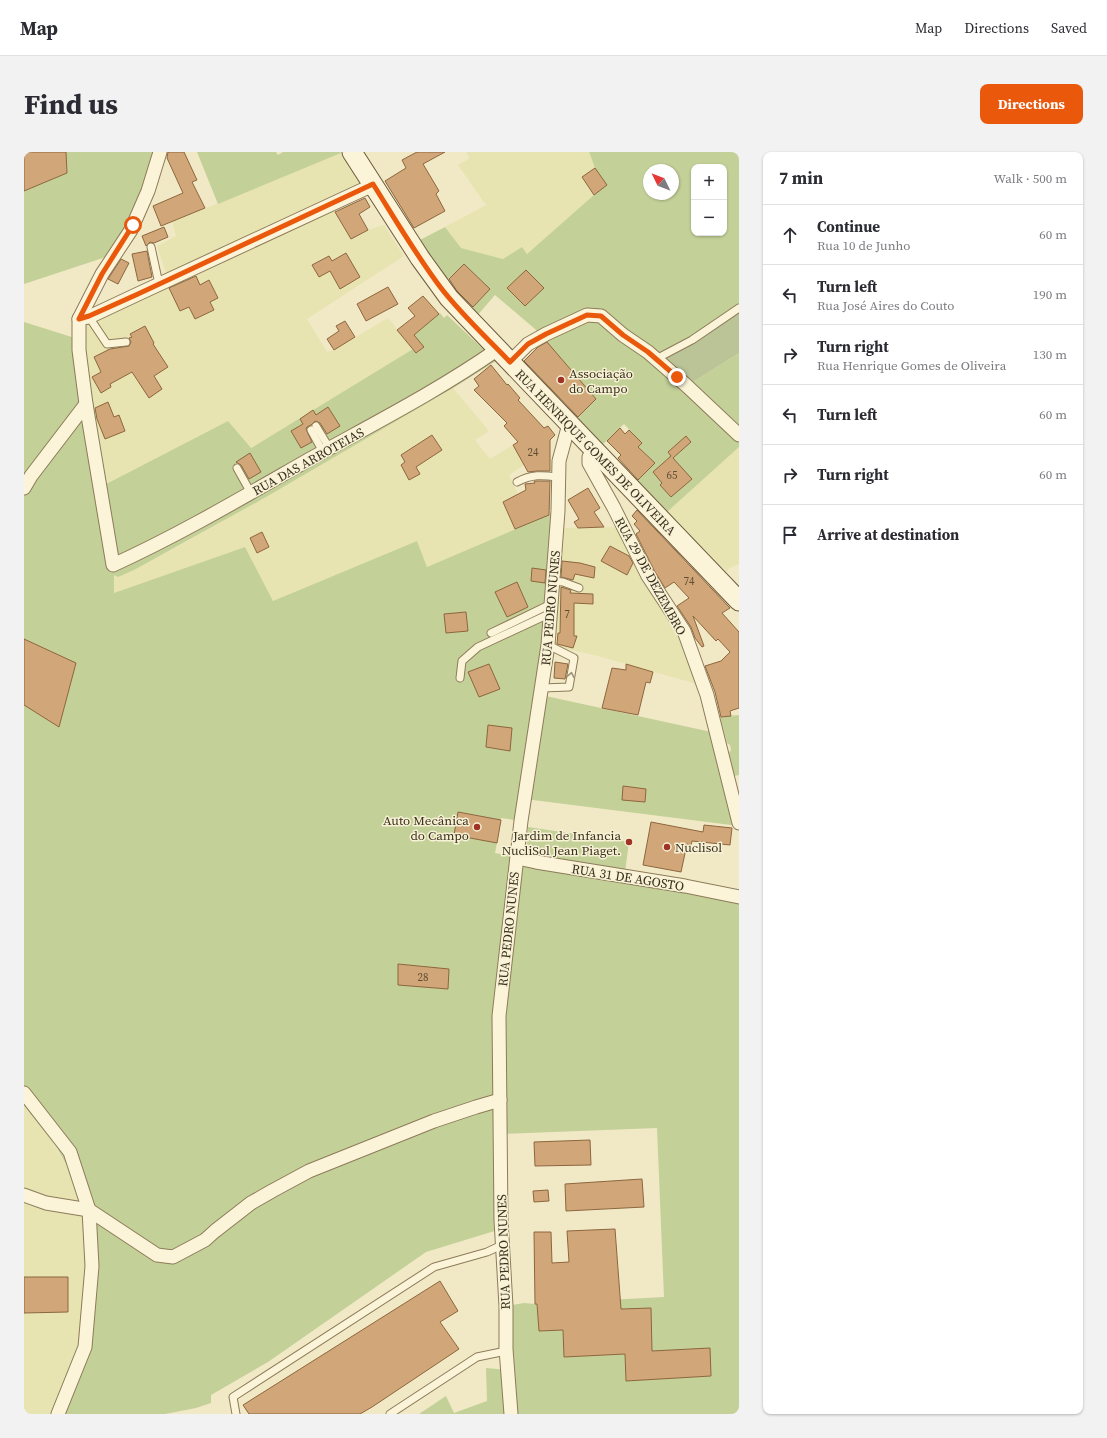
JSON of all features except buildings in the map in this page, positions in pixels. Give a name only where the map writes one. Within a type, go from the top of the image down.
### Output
[{"type":"street","points":[[24,488],[31,476],[86,404],[79,350],[84,318],[102,274],[131,230],[148,191],[160,152]]},
{"type":"street","name":"RUA HENRIQUE GOMES DE OLIVEIRA","points":[[352,152],[420,258],[452,302],[739,601]]},
{"type":"street","points":[[84,318],[373,184]]},
{"type":"street","name":"RUA DAS ARROTEIAS","points":[[86,404],[113,565],[157,545],[462,374],[504,356],[587,315],[601,316],[623,335],[656,359],[739,435]]},
{"type":"street","name":"RUA PEDRO NUNES","points":[[511,1414],[506,1351],[506,1306],[501,1220],[499,1016],[521,821],[548,645],[558,511],[559,461],[569,424]]},
{"type":"street","name":"RUA 29 DE DEZEMBRO","points":[[594,449],[589,457],[588,463],[614,508],[648,576],[684,631],[708,695],[739,823]]},
{"type":"street","name":"RUA 31 DE AGOSTO","points":[[517,858],[685,886],[739,897]]},
{"type":"street","points":[[24,1093],[70,1152],[89,1210],[92,1266],[85,1347],[58,1414]]},
{"type":"street","points":[[24,1195],[46,1202],[89,1210],[157,1255],[173,1257],[205,1240],[252,1203],[309,1171],[434,1121],[476,1106],[500,1100]]},
{"type":"lane","points":[[151,247],[159,284]]},
{"type":"lane","points":[[656,359],[692,340],[739,308]]},
{"type":"lane","points":[[84,318],[107,344],[126,342]]},
{"type":"lane","points":[[313,428],[326,450]]},
{"type":"lane","points":[[237,468],[251,493]]},
{"type":"lane","points":[[517,482],[527,477],[543,475],[558,477]]},
{"type":"lane","points":[[553,581],[563,582],[579,588]]},
{"type":"lane","points":[[491,634],[551,608]]},
{"type":"lane","points":[[460,678],[462,661],[478,647],[551,608]]},
{"type":"lane","points":[[542,688],[569,687],[574,658],[548,645]]},
{"type":"lane","points":[[236,1414],[233,1397],[434,1267],[486,1252],[502,1245]]},
{"type":"lane","points":[[390,1414],[477,1357],[506,1351]]},
{"type":"shaded area","points":[[466,152],[589,152],[595,168],[582,177],[594,195],[527,254],[522,248],[503,259],[461,248],[445,227],[486,205],[458,165],[470,158]]},
{"type":"shaded area","points":[[341,153],[356,178],[360,176],[364,182],[166,273],[157,246],[176,236],[172,222]]},
{"type":"shaded area","points":[[331,204],[351,239],[368,230],[384,225],[404,256],[307,319],[327,352],[334,350],[388,318],[413,349],[250,448],[228,421],[105,484],[86,404],[80,321]]},
{"type":"shaded area","points":[[453,388],[489,431],[475,440],[490,459],[513,445],[524,465],[509,475],[518,494],[503,502],[515,529],[427,567],[417,541],[273,601],[245,547],[114,593],[114,574],[118,576],[133,570],[191,539]]},
{"type":"shaded area","points":[[739,447],[739,564],[729,568],[727,572],[667,512]]},
{"type":"shaded area","points":[[623,527],[684,631],[704,686],[594,655],[548,645],[557,528]]},
{"type":"shaded area","points":[[24,1093],[83,1194],[89,1210],[85,1347],[58,1414],[24,1414]]},
{"type":"green space","points":[[66,152],[160,152],[115,254],[24,284],[24,191],[67,173]]},
{"type":"green space","points":[[197,152],[276,152],[278,155],[283,152],[341,153],[218,204]]},
{"type":"green space","points":[[589,152],[739,152],[739,307],[687,386],[739,353],[739,447],[667,512],[636,481],[655,463],[638,447],[642,443],[624,424],[601,446],[576,420],[596,399],[535,329],[495,295],[476,317],[470,311],[489,289],[464,264],[446,281],[416,242],[445,227],[461,248],[503,259],[522,247],[527,254],[595,194],[595,168]]},
{"type":"green space","points":[[739,310],[739,353],[690,384],[660,359]]},
{"type":"green space","points":[[440,313],[444,318],[447,315],[496,361],[453,388],[266,497],[134,570],[118,577],[114,575],[114,593],[245,547],[273,601],[417,541],[427,567],[558,511],[541,695],[716,733],[739,826],[525,799],[521,821],[501,818],[501,820],[458,812],[497,843],[495,853],[739,897],[739,1414],[419,1414],[446,1396],[454,1413],[487,1401],[486,1368],[508,1370],[506,1306],[524,1303],[535,1304],[664,1297],[657,1128],[500,1134],[501,1229],[426,1252],[268,1362],[211,1395],[211,1403],[196,1408],[165,1414],[58,1414],[85,1347],[92,1266],[83,1194],[30,1100],[24,1093],[24,322],[78,339],[106,484],[228,421],[251,448],[413,349],[417,353],[424,347],[414,335]]},
{"type":"green space","points":[[739,715],[739,775],[734,776],[729,753],[731,750],[730,745],[727,743],[720,717]]},
{"type":"green space","points":[[528,827],[629,842],[625,872],[526,855]]},
{"type":"place","name":"Associação do Campo","points":[[561,380]]},
{"type":"place","name":"Auto Mecânica do Campo","points":[[477,827]]},
{"type":"place","name":"Jardim de Infancia NucliSol Jean Piaget.","points":[[629,842]]},
{"type":"place","name":"Nuclisol","points":[[667,847]]},
{"type":"route","points":[[133,225],[102,274],[79,319],[138,294],[373,184],[420,258],[448,298],[510,362],[528,344],[546,334],[587,315],[601,316],[623,335],[648,352],[677,377]]}]
